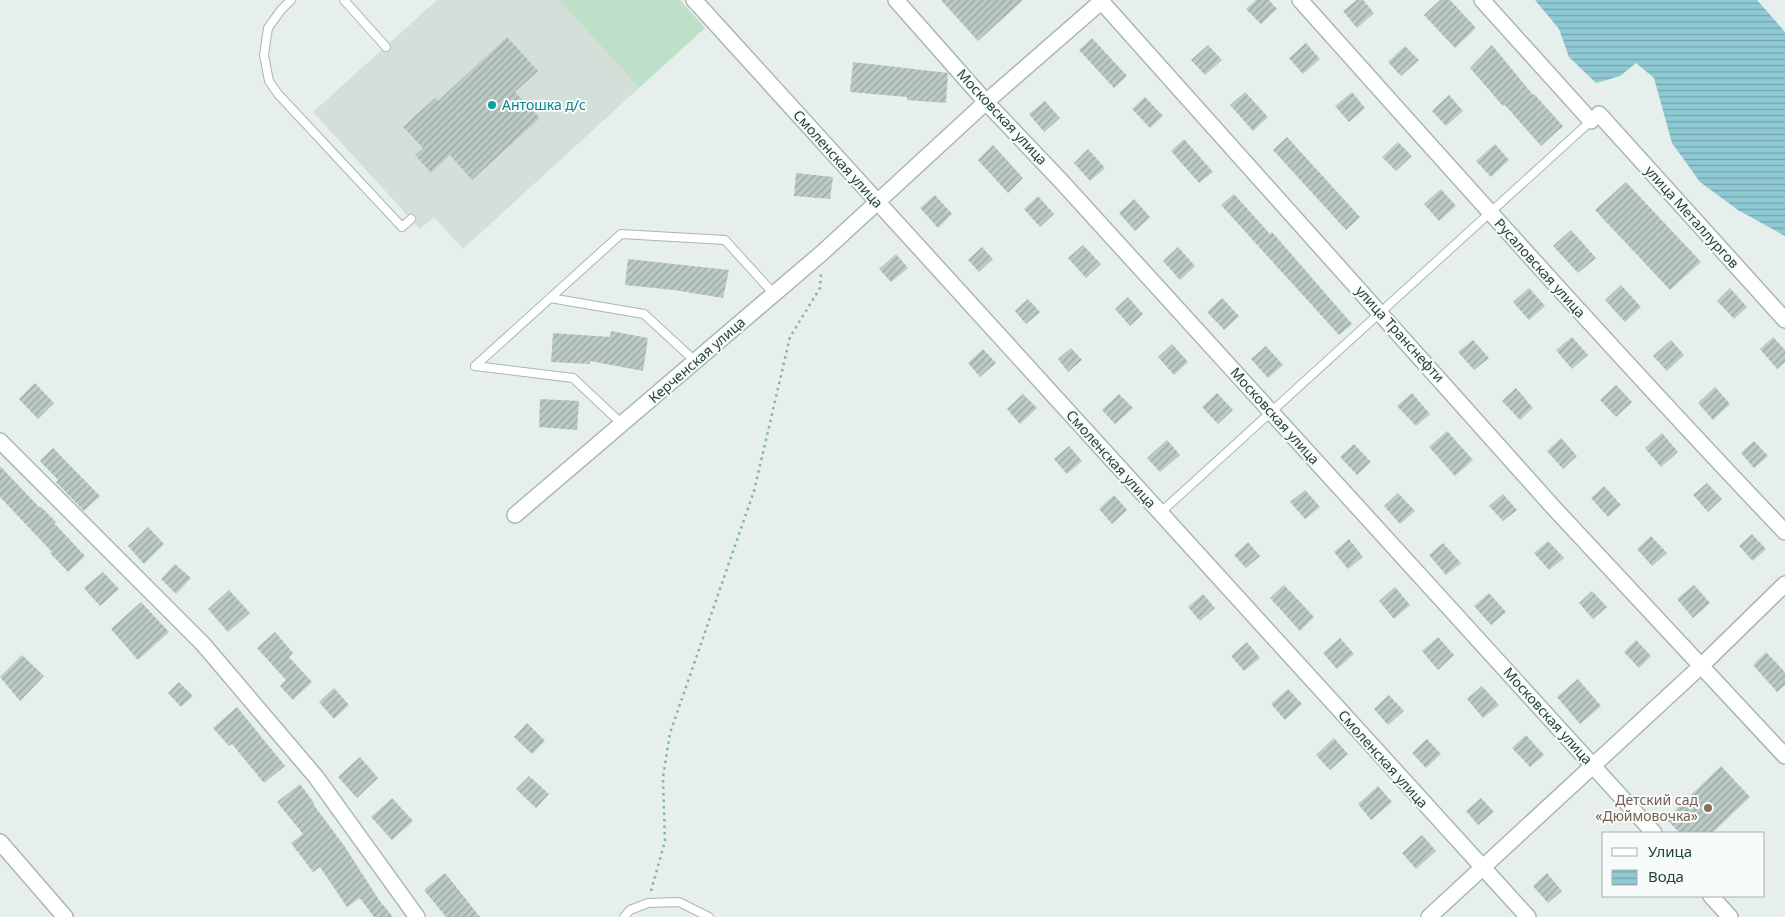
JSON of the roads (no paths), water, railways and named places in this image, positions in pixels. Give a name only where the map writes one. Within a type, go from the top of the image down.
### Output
[{"type":"street","name":"Смоленская улица","points":[[694,0],[1528,917]]},
{"type":"street","name":"Московская улица","points":[[896,0],[986,102],[1061,181],[1653,832]]},
{"type":"street","name":"Керченская улица","points":[[515,515],[823,252],[986,102],[1102,0]]},
{"type":"street","name":"улица Транснефти","points":[[1102,0],[1553,507],[1785,756]]},
{"type":"street","name":"Русаловская улица","points":[[1300,0],[1695,438],[1785,532]]},
{"type":"street","name":"улица Металлургов","points":[[1482,0],[1785,320]]},
{"type":"street","points":[[0,440],[203,644],[316,777],[417,917]]},
{"type":"street","points":[[1429,917],[1701,666],[1785,584]]},
{"type":"street","points":[[0,842],[65,917]]},
{"type":"street","points":[[1712,897],[1730,917]]},
{"type":"lane","points":[[291,0],[268,28],[264,55],[269,81],[278,94],[402,228],[411,219]]},
{"type":"lane","points":[[344,0],[386,47]]},
{"type":"lane","points":[[1160,513],[1270,411],[1491,214],[1595,118]]},
{"type":"lane","points":[[622,424],[573,378],[475,366],[621,234],[725,240],[774,294]]},
{"type":"lane","points":[[550,298],[644,314],[695,361]]},
{"type":"lane","points":[[624,917],[630,910],[648,903],[679,902],[709,917]]},
{"type":"water","points":[[1535,0],[1757,0],[1785,32],[1785,236],[1738,210],[1700,182],[1672,143],[1654,78],[1636,63],[1620,76],[1596,83],[1569,57],[1559,29]]},
{"type":"place","name":"Антошка д/с","points":[[492,105]]},
{"type":"place","name":"Детский сад «Дюймовочка»","points":[[1708,808]]}]
